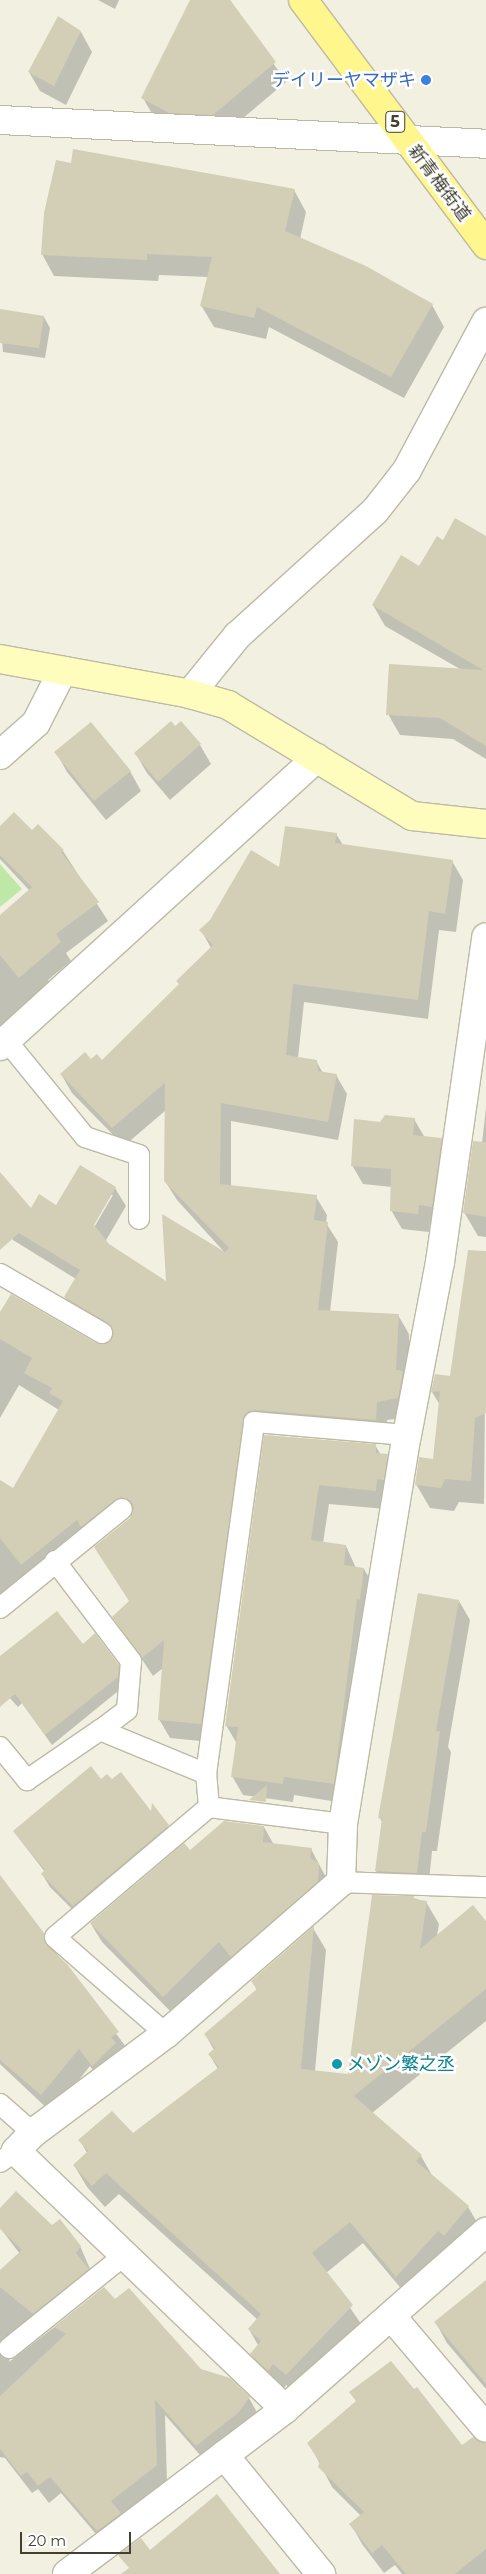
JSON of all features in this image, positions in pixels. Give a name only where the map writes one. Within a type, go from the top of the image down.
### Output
[{"type":"main road","name":"新青梅街道","points":[[303,0],[486,245]]},
{"type":"street","points":[[0,120],[409,142],[486,144]]},
{"type":"street","points":[[190,694],[237,636],[375,510],[407,470],[486,322]]},
{"type":"street","points":[[0,659],[190,694],[228,705],[412,816],[486,824]]},
{"type":"street","points":[[0,755],[36,723],[63,670]]},
{"type":"street","points":[[3,1043],[317,758]]},
{"type":"street","points":[[285,2409],[16,2149],[166,2034],[341,1882],[343,1824],[407,1435],[440,1262],[486,937]]},
{"type":"street","points":[[67,2574],[285,2409],[392,2317],[486,2232]]},
{"type":"street","points":[[392,2317],[486,2428]]},
{"type":"street","points":[[224,2455],[321,2574]]},
{"type":"lane","points":[[3,1043],[85,1137],[139,1155],[139,1219]]},
{"type":"lane","points":[[0,1274],[102,1334]]},
{"type":"lane","points":[[209,1807],[206,1774],[254,1422],[407,1435]]},
{"type":"lane","points":[[0,1608],[56,1561],[122,1510]]},
{"type":"lane","points":[[0,1747],[27,1780],[127,1710],[131,1660],[56,1561]]},
{"type":"lane","points":[[100,1730],[206,1774]]},
{"type":"lane","points":[[166,2034],[55,1937],[209,1807],[343,1824]]},
{"type":"lane","points":[[341,1882],[486,1887]]},
{"type":"lane","points":[[0,2104],[16,2149]]},
{"type":"lane","points":[[9,2348],[126,2254]]},
{"type":"green space","points":[[0,864],[22,889],[0,907]]},
{"type":"building","points":[[190,0],[230,0],[276,62],[213,115],[169,113],[141,98]]},
{"type":"building","points":[[58,16],[81,31],[54,86],[28,72]]},
{"type":"building","points":[[73,149],[295,189],[285,231],[366,266],[433,304],[391,377],[257,307],[254,318],[200,306],[212,257],[147,254],[147,260],[41,255],[44,213],[56,160],[71,163]]},
{"type":"building","points":[[0,309],[44,316],[39,348],[0,343]]},
{"type":"building","points":[[455,518],[486,536],[486,746],[440,718],[386,715],[389,664],[483,670],[372,605],[401,555],[419,566],[437,536],[443,540]]},
{"type":"building","points":[[171,721],[175,726],[181,721],[201,744],[158,782],[134,753]]},
{"type":"building","points":[[91,722],[131,771],[94,801],[54,752]]},
{"type":"building","points":[[14,812],[32,830],[38,824],[64,850],[61,852],[99,902],[56,934],[61,942],[19,978],[0,955],[0,915],[32,887],[0,855],[0,826]]},
{"type":"building","points":[[285,826],[337,833],[335,843],[453,860],[445,914],[429,911],[418,1000],[293,984],[286,1055],[317,1060],[318,1071],[337,1074],[328,1122],[221,1103],[220,1184],[317,1195],[314,1220],[328,1222],[318,1310],[399,1314],[396,1370],[403,1371],[398,1398],[377,1402],[376,1420],[255,1410],[244,1415],[201,1724],[158,1720],[164,1640],[142,1658],[112,1617],[129,1601],[94,1547],[130,1518],[134,1508],[131,1501],[121,1497],[115,1500],[81,1527],[77,1520],[21,1565],[0,1538],[0,1480],[13,1488],[63,1401],[49,1393],[52,1388],[24,1373],[32,1358],[0,1339],[0,1312],[11,1294],[96,1343],[107,1343],[114,1334],[108,1323],[64,1297],[80,1270],[19,1233],[0,1250],[0,1172],[31,1208],[39,1194],[56,1205],[80,1165],[116,1187],[94,1225],[109,1244],[166,1281],[162,1214],[225,1252],[229,1248],[164,1181],[165,1083],[112,1128],[60,1074],[85,1052],[91,1059],[97,1054],[102,1060],[179,984],[176,981],[213,945],[199,930],[210,920],[251,850],[279,867]]},
{"type":"building","points":[[385,1115],[415,1118],[413,1135],[442,1138],[432,1207],[419,1205],[418,1214],[390,1211],[391,1169],[351,1166],[354,1119],[380,1122]]},
{"type":"building","points":[[473,1141],[486,1142],[486,1217],[463,1213]]},
{"type":"building","points":[[468,1250],[486,1251],[486,1413],[475,1418],[471,1481],[445,1479],[441,1488],[415,1485],[419,1457],[433,1459],[440,1391],[431,1392],[435,1374],[450,1376]]},
{"type":"building","points":[[264,1435],[376,1444],[376,1453],[388,1454],[384,1480],[377,1479],[376,1491],[319,1485],[311,1540],[346,1545],[344,1565],[364,1568],[360,1600],[357,1599],[334,1784],[284,1777],[283,1784],[231,1777],[238,1727],[225,1726]]},
{"type":"building","points":[[418,1593],[459,1600],[436,1731],[440,1731],[426,1832],[422,1832],[417,1873],[375,1871],[382,1819],[378,1818]]},
{"type":"building","points":[[57,1611],[83,1644],[95,1633],[119,1665],[118,1677],[45,1735],[15,1694],[0,1707],[0,1656]]},
{"type":"building","points":[[91,1766],[101,1779],[107,1774],[112,1779],[121,1772],[151,1811],[152,1803],[169,1825],[73,1906],[41,1874],[45,1870],[13,1831]]},
{"type":"building","points":[[267,1785],[266,1802],[249,1800]]},
{"type":"building","points":[[224,1821],[264,1826],[263,1842],[312,1848],[310,1858],[319,1863],[318,1882],[231,1957],[219,1942],[163,1997],[90,1923],[184,1843],[190,1850]]},
{"type":"building","points":[[0,1875],[44,1933],[47,1946],[67,1964],[119,2032],[111,2037],[116,2043],[92,2066],[79,2049],[41,2095],[0,2060]]},
{"type":"building","points":[[372,1895],[414,1896],[414,1899],[427,1901],[420,1949],[473,1905],[486,1921],[486,1989],[354,2096],[422,2155],[416,2161],[469,2206],[444,2236],[438,2231],[396,2277],[350,2222],[312,2253],[353,2305],[286,2375],[273,2364],[268,2371],[250,2354],[261,2341],[248,2329],[261,2314],[106,2173],[92,2186],[73,2165],[88,2151],[78,2140],[112,2111],[133,2133],[219,2067],[208,2054],[215,2048],[204,2034],[257,1989],[251,1981],[314,1926],[301,2069],[348,2074]]},
{"type":"building","points":[[16,2191],[52,2225],[60,2219],[81,2246],[76,2253],[89,2269],[33,2314],[0,2287],[0,2270],[22,2250],[0,2229],[0,2208]]},
{"type":"building","points":[[486,2280],[486,2384],[434,2322]]},
{"type":"building","points":[[104,2287],[115,2299],[129,2288],[201,2369],[230,2378],[250,2397],[238,2413],[196,2446],[155,2400],[157,2465],[111,2501],[121,2513],[97,2531],[50,2477],[38,2486],[27,2472],[21,2476],[0,2449],[0,2396],[66,2334],[54,2327]]},
{"type":"building","points":[[391,2361],[414,2389],[417,2387],[462,2445],[473,2437],[486,2443],[486,2549],[455,2574],[406,2574],[382,2545],[372,2553],[349,2524],[364,2512],[318,2467],[320,2462],[307,2443],[356,2401],[349,2392]]},
{"type":"building","points":[[217,2494],[280,2574],[121,2574],[129,2568],[118,2555],[141,2538],[150,2550]]},
{"type":"place","name":"デイリーヤマザキ","points":[[426,80]]},
{"type":"place","name":"メゾン繁之丞","points":[[337,2064]]}]
